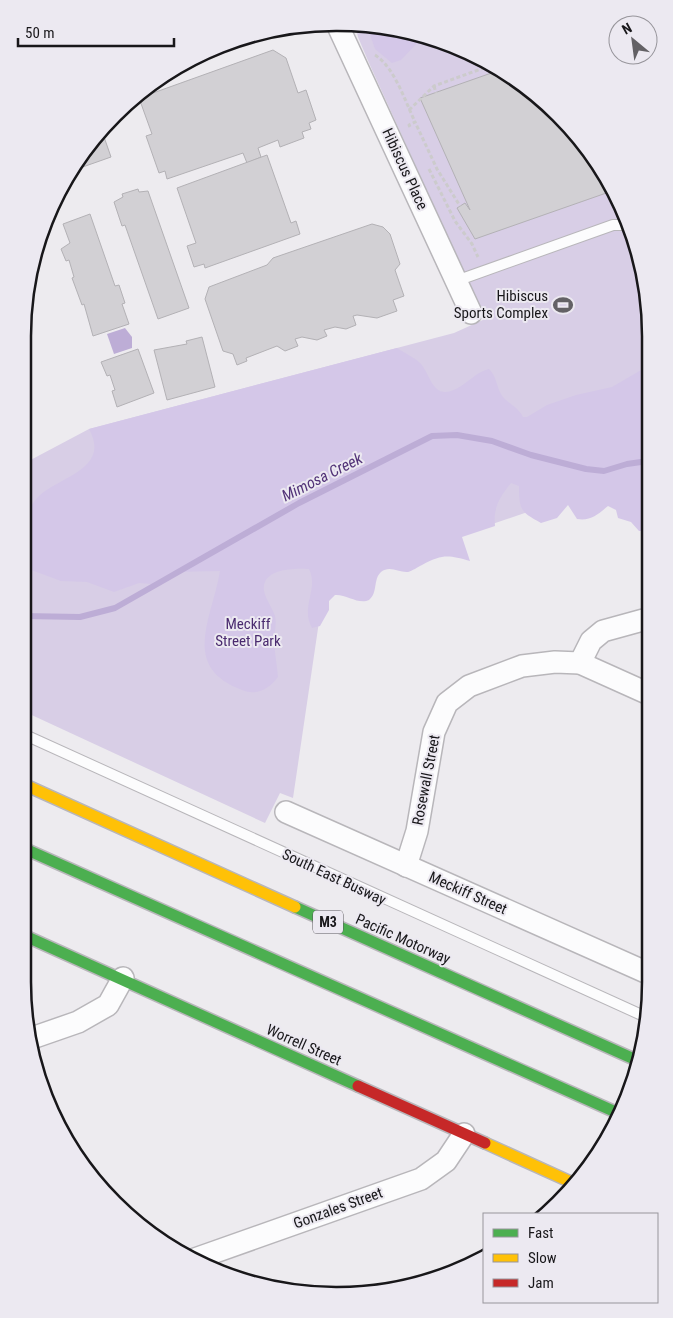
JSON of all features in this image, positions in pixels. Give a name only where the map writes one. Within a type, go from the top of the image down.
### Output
[{"type":"main road","name":"Pacific Motorway","points":[[31,788],[632,1058]]},
{"type":"main road","points":[[31,852],[613,1111]]},
{"type":"main road","name":"Worrell Street","points":[[31,939],[123,978],[568,1181]]},
{"type":"street","name":"Hibiscus Place","points":[[340,31],[471,313]]},
{"type":"street","points":[[580,663],[591,641],[603,631],[642,620]]},
{"type":"street","name":"Rosewall Street","points":[[406,866],[417,831],[434,732],[447,704],[468,686],[522,666],[555,662],[580,663],[642,689]]},
{"type":"street","name":"Meckiff Street","points":[[286,812],[642,970]]},
{"type":"street","points":[[36,1036],[78,1022],[108,1005],[123,978]]},
{"type":"street","name":"Gonzales Street","points":[[203,1256],[420,1179],[446,1161],[464,1134]]},
{"type":"lane","points":[[456,281],[613,225],[621,225]]},
{"type":"lane","name":"South East Busway","points":[[31,738],[640,1015]]},
{"type":"path","points":[[371,50],[384,63],[437,169],[460,206]]},
{"type":"path","points":[[409,110],[434,86],[482,68]]},
{"type":"path","points":[[434,86],[436,92]]},
{"type":"path","points":[[413,132],[409,125],[415,122]]},
{"type":"path","points":[[427,164],[456,221],[472,244],[484,272]]},
{"type":"green space","name":"Meckiff Street Park","points":[[357,32],[376,34],[435,47],[489,72],[538,107],[566,135],[590,167],[619,220],[626,238],[636,277],[642,336],[642,473],[325,581],[293,798],[280,793],[265,823],[31,715],[31,460],[89,429],[454,333],[485,319]]},
{"type":"green space","points":[[370,33],[418,42],[401,60],[392,63],[375,49]]},
{"type":"green space","name":"Meckiff Street Park","points":[[397,348],[420,363],[433,385],[442,392],[456,389],[489,369],[494,375],[503,397],[523,417],[527,417],[547,405],[576,395],[612,387],[642,370],[642,531],[639,531],[631,522],[618,518],[616,510],[608,506],[590,518],[577,519],[568,505],[557,518],[541,523],[522,509],[519,486],[511,483],[498,503],[495,513],[495,526],[462,537],[470,561],[441,557],[408,572],[391,569],[384,570],[377,578],[374,594],[369,600],[361,601],[335,595],[329,601],[329,610],[320,626],[312,628],[309,620],[308,605],[312,576],[309,569],[280,571],[273,574],[264,583],[266,597],[276,619],[274,642],[278,677],[267,688],[258,692],[247,692],[223,680],[211,668],[206,655],[207,624],[220,571],[172,572],[151,584],[139,583],[114,592],[87,582],[61,581],[31,570],[31,506],[48,489],[70,477],[88,463],[93,454],[94,443],[89,429]]},
{"type":"shaded area","points":[[125,328],[132,337],[132,348],[114,354],[107,334]]},
{"type":"building","points":[[273,50],[286,58],[298,93],[306,90],[316,120],[309,123],[311,129],[302,132],[304,138],[280,147],[278,140],[258,148],[261,157],[247,163],[243,153],[167,179],[165,171],[159,173],[146,136],[152,134],[141,102],[152,93]]},
{"type":"building","points":[[491,73],[538,107],[566,135],[590,167],[606,193],[475,239],[457,208],[465,203],[470,210],[420,98]]},
{"type":"building","points":[[104,138],[111,157],[83,167]]},
{"type":"building","points":[[267,155],[291,223],[296,221],[300,234],[205,268],[204,264],[194,267],[187,246],[196,243],[177,188]]},
{"type":"building","points":[[138,189],[139,192],[148,191],[189,308],[158,319],[125,225],[122,226],[114,202],[123,197],[122,194]]},
{"type":"building","points":[[90,214],[115,286],[119,285],[125,303],[122,304],[129,324],[93,336],[84,304],[82,305],[72,278],[74,277],[69,260],[66,261],[61,249],[70,243],[63,224]]},
{"type":"building","points":[[372,224],[383,227],[390,234],[400,264],[395,270],[404,296],[393,300],[397,311],[377,318],[353,316],[356,325],[346,329],[335,327],[324,330],[327,336],[317,340],[302,337],[295,339],[298,346],[285,351],[277,346],[246,358],[247,361],[237,365],[233,354],[223,351],[205,299],[209,287],[267,265],[273,258]]},
{"type":"building","points":[[202,337],[215,387],[167,400],[154,350],[187,344],[186,341]]},
{"type":"building","points":[[138,349],[154,393],[117,407],[112,391],[115,390],[110,375],[107,376],[101,362]]},
{"type":"waterway","name":"Mimosa Creek","points":[[31,616],[80,617],[115,608],[299,503],[432,436],[457,435],[492,441],[531,455],[586,469],[604,471],[642,462]]},
{"type":"traffic: fast","points":[[31,852],[613,1111]]},
{"type":"traffic: fast","points":[[295,907],[632,1058]]},
{"type":"traffic: fast","points":[[31,939],[358,1086]]},
{"type":"traffic: slow","points":[[31,788],[295,907]]},
{"type":"traffic: slow","points":[[485,1143],[568,1181]]},
{"type":"traffic: jam","points":[[358,1086],[485,1143]]},
{"type":"place","name":"Hibiscus Sports Complex","points":[[563,305]]}]
